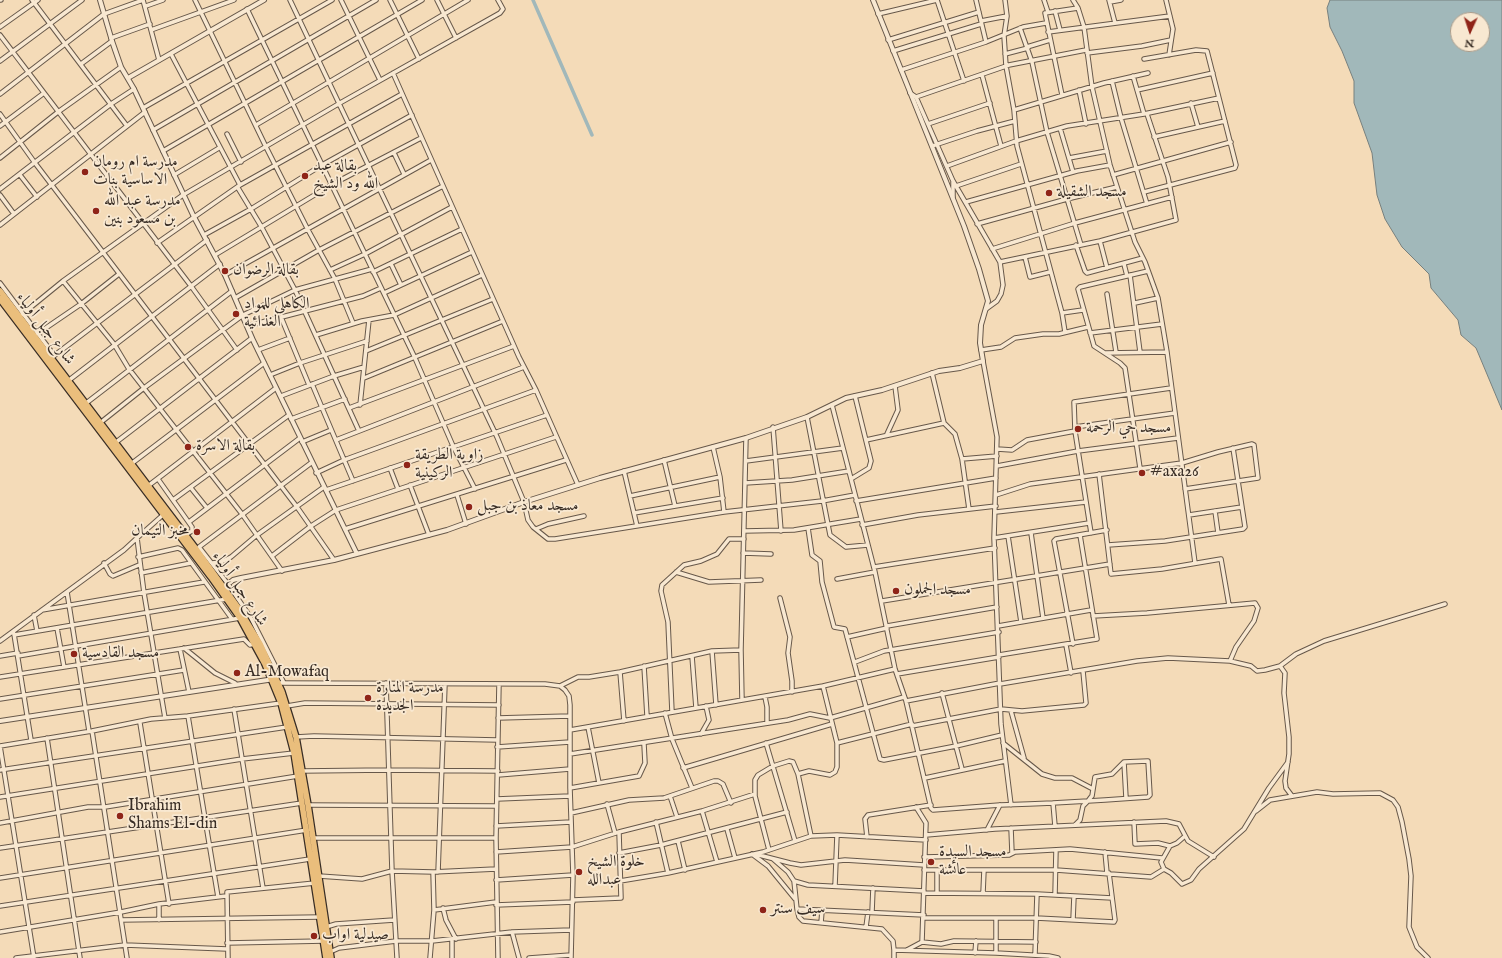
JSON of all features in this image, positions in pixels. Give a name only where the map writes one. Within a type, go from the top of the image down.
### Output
[{"type":"main road","name":"شارع جبل أولياء","points":[[0,291],[21,315],[53,357],[68,381],[174,521],[198,548],[226,586],[254,633],[277,681],[287,706],[296,737],[308,805],[310,859],[326,958]]},
{"type":"main road","name":"شارع جبل أولياء","points":[[0,299],[227,599],[240,618],[277,681],[294,753],[302,802],[309,830],[313,838],[330,955]]},
{"type":"street","points":[[0,27],[33,1],[38,0]]},
{"type":"street","points":[[0,61],[82,0]]},
{"type":"street","points":[[100,0],[121,67],[134,89],[194,217],[226,275],[252,338],[356,554]]},
{"type":"street","points":[[0,94],[65,46],[104,14],[143,0],[146,6],[159,60]]},
{"type":"street","points":[[146,6],[163,0]]},
{"type":"street","points":[[195,0],[295,206],[335,279],[353,323]]},
{"type":"street","points":[[151,30],[234,0]]},
{"type":"street","points":[[128,78],[264,0]]},
{"type":"street","points":[[290,0],[453,342],[524,502],[528,520],[536,529],[548,538],[555,539],[724,512],[822,501],[855,495]]},
{"type":"street","points":[[143,108],[332,0]]},
{"type":"street","points":[[341,0],[380,80]]},
{"type":"street","points":[[153,130],[376,0]]},
{"type":"street","points":[[390,0],[419,58]]},
{"type":"street","points":[[163,151],[246,104],[282,81],[422,0]]},
{"type":"street","points":[[437,0],[456,38]]},
{"type":"street","points":[[256,125],[468,0]]},
{"type":"street","points":[[21,315],[63,281],[183,195],[230,169],[303,124],[501,12],[503,10],[498,0]]},
{"type":"street","points":[[873,0],[892,51],[953,199],[979,269],[988,301],[982,322],[981,350],[993,409],[997,448],[994,538],[995,583],[1002,735],[1012,805]]},
{"type":"street","points":[[878,14],[937,0],[943,22],[955,52],[964,81]]},
{"type":"street","points":[[976,0],[986,42]]},
{"type":"street","points":[[1005,0],[1007,16],[1004,36],[1005,54],[1014,110],[1016,141],[1062,313],[1065,332]]},
{"type":"street","points":[[1044,0],[1048,12]]},
{"type":"street","points":[[1073,0],[1078,8],[1084,27],[1086,52],[1092,87],[1110,165],[1132,233],[1158,298],[1167,352],[1195,563]]},
{"type":"street","points":[[1115,23],[1110,1],[1121,0]]},
{"type":"street","points":[[1166,0],[1173,29],[1169,54]]},
{"type":"street","points":[[33,1],[48,24],[81,64],[127,126]]},
{"type":"street","points":[[1062,95],[1045,13],[1078,8]]},
{"type":"street","points":[[248,9],[271,60],[415,358],[453,446],[475,489]]},
{"type":"street","points":[[1056,11],[1060,30]]},
{"type":"street","points":[[888,40],[978,12]]},
{"type":"street","points":[[892,51],[981,22],[1007,16]]},
{"type":"street","points":[[1048,32],[1170,16]]},
{"type":"street","points":[[901,70],[1004,36],[1020,28],[1046,23]]},
{"type":"street","points":[[81,64],[111,39],[150,24]]},
{"type":"street","points":[[1020,28],[1032,62],[1047,132],[1081,244]]},
{"type":"street","points":[[0,34],[191,286],[237,350]]},
{"type":"street","points":[[1005,54],[1050,40]]},
{"type":"street","points":[[916,97],[1006,66],[1054,57],[1142,46],[1171,40]]},
{"type":"street","points":[[1144,59],[1169,54],[1204,50],[1208,52],[1236,164],[1235,168],[1144,192]]},
{"type":"street","points":[[171,54],[239,187],[295,290],[359,431]]},
{"type":"street","points":[[0,158],[21,143],[58,112],[121,67]]},
{"type":"street","points":[[393,73],[442,186],[578,485]]},
{"type":"street","points":[[1014,110],[1079,90],[1148,73]]},
{"type":"street","points":[[1137,90],[1213,73]]},
{"type":"street","points":[[982,75],[1001,146]]},
{"type":"street","points":[[1000,262],[1100,241],[1176,220],[1170,185],[1163,161],[1133,76]]},
{"type":"street","points":[[1112,81],[1121,118],[1147,204]]},
{"type":"street","points":[[0,189],[111,104],[134,89]]},
{"type":"street","points":[[1079,90],[1086,124]]},
{"type":"street","points":[[0,126],[44,93]]},
{"type":"street","points":[[910,93],[916,97],[956,186],[1000,262],[1002,285],[1001,294],[997,301],[986,308]]},
{"type":"street","points":[[157,242],[239,187],[275,165],[402,94]]},
{"type":"street","points":[[946,166],[1016,141],[1060,128],[1146,114],[1219,98]]},
{"type":"street","points":[[1191,103],[1198,127]]},
{"type":"street","points":[[928,124],[990,104]]},
{"type":"street","points":[[0,225],[145,112]]},
{"type":"street","points":[[0,114],[35,163],[297,507],[334,560]]},
{"type":"street","points":[[204,235],[251,209],[322,165],[412,116]]},
{"type":"street","points":[[932,146],[1015,121]]},
{"type":"street","points":[[1154,137],[1225,121]]},
{"type":"street","points":[[1060,128],[1073,172]]},
{"type":"street","points":[[227,134],[241,162]]},
{"type":"street","points":[[215,255],[331,185],[421,138]]},
{"type":"street","points":[[1114,175],[1231,142]]},
{"type":"street","points":[[174,175],[219,148]]},
{"type":"street","points":[[1069,158],[1107,151]]},
{"type":"street","points":[[394,152],[404,174]]},
{"type":"street","points":[[226,275],[342,208],[431,160]]},
{"type":"street","points":[[956,186],[1021,164]]},
{"type":"street","points":[[966,202],[1073,172],[1110,165]]},
{"type":"street","points":[[20,175],[37,197]]},
{"type":"street","points":[[953,180],[953,199]]},
{"type":"street","points":[[235,298],[319,250],[442,186]]},
{"type":"street","points":[[977,224],[1067,198],[1117,187]]},
{"type":"street","points":[[0,195],[14,214]]},
{"type":"street","points":[[992,249],[1075,223],[1172,197]]},
{"type":"street","points":[[330,270],[365,254],[401,233],[452,207]]},
{"type":"street","points":[[100,423],[144,388],[223,329],[243,316],[295,290],[391,264],[462,229]]},
{"type":"street","points":[[0,283],[21,315],[37,334],[53,357],[97,322],[207,240]]},
{"type":"street","points":[[1100,241],[1107,268]]},
{"type":"street","points":[[1076,245],[1085,273],[1143,258]]},
{"type":"street","points":[[384,293],[472,252]]},
{"type":"street","points":[[1025,257],[1030,277],[1050,272]]},
{"type":"street","points":[[68,381],[114,344],[220,264]]},
{"type":"street","points":[[391,264],[401,285]]},
{"type":"street","points":[[1124,264],[1134,303],[1140,352]]},
{"type":"street","points":[[1140,468],[1130,393],[1124,366],[1094,346],[1079,288],[1148,271]]},
{"type":"street","points":[[37,334],[81,304],[120,274]]},
{"type":"street","points":[[316,335],[353,323],[394,315],[482,275]]},
{"type":"street","points":[[63,281],[114,344],[129,369],[227,494],[282,571]]},
{"type":"street","points":[[247,326],[304,310],[363,296],[381,288]]},
{"type":"street","points":[[85,404],[232,291]]},
{"type":"street","points":[[1107,294],[1116,352]]},
{"type":"street","points":[[1134,303],[1158,298]]},
{"type":"street","points":[[366,351],[493,299]]},
{"type":"street","points":[[1062,313],[1084,310]]},
{"type":"street","points":[[281,317],[300,363],[322,407],[353,481]]},
{"type":"street","points":[[360,404],[364,378],[369,320]]},
{"type":"street","points":[[364,378],[504,322]]},
{"type":"street","points":[[1090,333],[1162,324]]},
{"type":"street","points":[[981,350],[1001,347],[1020,337],[1065,332],[1088,327]]},
{"type":"street","points":[[115,443],[252,338]]},
{"type":"street","points":[[258,350],[290,338]]},
{"type":"street","points":[[270,375],[325,354],[367,342]]},
{"type":"street","points":[[349,408],[425,381],[514,346]]},
{"type":"street","points":[[1103,353],[1167,352]]},
{"type":"street","points":[[226,586],[241,578],[334,560],[429,535],[466,524],[524,502],[578,485],[746,438],[774,427],[807,417],[855,396],[895,386],[932,373],[960,368],[983,361]]},
{"type":"street","points":[[131,464],[176,428],[264,363]]},
{"type":"street","points":[[281,396],[310,384],[364,367]]},
{"type":"street","points":[[336,440],[524,367]]},
{"type":"street","points":[[932,373],[944,423],[955,434],[962,460],[969,509]]},
{"type":"street","points":[[888,434],[898,410],[895,386]]},
{"type":"street","points":[[148,486],[276,388]]},
{"type":"street","points":[[1091,533],[1075,429],[1074,402],[1171,388]]},
{"type":"street","points":[[316,473],[344,460],[536,390]]},
{"type":"street","points":[[851,479],[865,472],[871,464],[855,396]]},
{"type":"street","points":[[173,500],[290,417],[345,399]]},
{"type":"street","points":[[832,405],[874,567],[895,669],[905,699],[933,810],[1088,801],[1149,796],[1147,760],[1124,762],[1112,774],[1095,777],[1092,796],[1088,801],[1082,808],[1080,820],[1075,825]]},
{"type":"street","points":[[997,448],[1012,450],[1027,440],[1075,429],[1175,413]]},
{"type":"street","points":[[212,563],[226,560],[257,535],[325,488],[353,481],[547,414]]},
{"type":"street","points":[[807,417],[817,476],[830,536],[844,546],[868,545]]},
{"type":"street","points":[[866,440],[944,423]]},
{"type":"street","points":[[774,427],[781,531]]},
{"type":"street","points":[[189,522],[301,440],[331,430]]},
{"type":"street","points":[[272,556],[311,526],[336,510],[556,437]]},
{"type":"street","points":[[742,700],[742,581],[746,438]]},
{"type":"street","points":[[997,466],[1078,451],[1178,438]]},
{"type":"street","points":[[996,495],[1030,484],[1182,463],[1233,448],[1252,444],[1254,445],[1258,478],[1185,488]]},
{"type":"street","points":[[713,447],[720,477],[724,512]]},
{"type":"street","points":[[746,461],[843,448]]},
{"type":"street","points":[[1108,545],[1192,537],[1245,527],[1233,448]]},
{"type":"street","points":[[962,460],[997,456]]},
{"type":"street","points":[[345,529],[566,460]]},
{"type":"street","points":[[664,460],[675,506]]},
{"type":"street","points":[[277,681],[251,618],[226,586],[212,563],[198,548],[311,463]]},
{"type":"street","points":[[390,468],[398,489]]},
{"type":"street","points":[[624,471],[636,526]]},
{"type":"street","points":[[745,482],[777,481],[849,471]]},
{"type":"street","points":[[1098,474],[1112,574],[1162,569],[1219,559],[1222,561],[1229,604]]},
{"type":"street","points":[[630,496],[671,486],[720,477]]},
{"type":"street","points":[[856,501],[996,478]]},
{"type":"street","points":[[158,479],[189,522],[192,529],[185,535]]},
{"type":"street","points":[[410,485],[429,535]]},
{"type":"street","points":[[191,488],[207,508]]},
{"type":"street","points":[[457,495],[466,524]]},
{"type":"street","points":[[634,513],[723,498]]},
{"type":"street","points":[[996,512],[1086,502]]},
{"type":"street","points":[[862,525],[996,506]]},
{"type":"street","points":[[1189,515],[1242,507]]},
{"type":"street","points":[[1215,511],[1218,533]]},
{"type":"street","points":[[0,641],[14,634],[39,611],[124,550],[164,514]]},
{"type":"street","points":[[174,521],[183,514]]},
{"type":"street","points":[[536,529],[548,524],[584,516]]},
{"type":"street","points":[[744,531],[781,531],[827,526],[861,519]]},
{"type":"street","points":[[994,538],[1089,523]]},
{"type":"street","points":[[808,528],[812,555],[820,561],[822,582],[834,627],[837,629],[844,628],[855,662],[878,757],[881,759],[956,746],[1002,735]]},
{"type":"street","points":[[1073,644],[1055,540],[1107,530]]},
{"type":"street","points":[[1031,533],[1043,618]]},
{"type":"street","points":[[1008,536],[1021,622]]},
{"type":"street","points":[[897,674],[1096,639],[1080,536]]},
{"type":"street","points":[[137,538],[138,557],[152,632],[165,718]]},
{"type":"street","points":[[672,712],[668,622],[661,589],[663,583],[686,564],[701,561],[717,554],[729,540],[744,539]]},
{"type":"street","points":[[138,557],[178,548],[182,550],[232,619]]},
{"type":"street","points":[[874,567],[995,548]]},
{"type":"street","points":[[743,553],[771,554]]},
{"type":"street","points":[[104,563],[110,574],[113,576],[140,565]]},
{"type":"street","points":[[141,573],[191,563]]},
{"type":"street","points":[[882,601],[1110,564]]},
{"type":"street","points":[[676,572],[703,581],[761,580]]},
{"type":"street","points":[[837,580],[875,572]]},
{"type":"street","points":[[39,611],[70,604],[204,582]]},
{"type":"street","points":[[67,592],[86,708],[105,807],[127,958]]},
{"type":"street","points":[[780,598],[790,637],[788,654],[792,692]]},
{"type":"street","points":[[14,634],[227,599]]},
{"type":"street","points":[[1093,616],[1187,610],[1252,602],[1258,605],[1254,621],[1236,647],[1230,661]]},
{"type":"street","points":[[570,754],[594,752],[788,720],[810,714],[830,718],[866,707],[905,699],[1137,661],[1168,658],[1230,661],[1244,664],[1262,671],[1280,666],[1296,654],[1324,641],[1445,604]]},
{"type":"street","points":[[847,637],[887,627],[997,607]]},
{"type":"street","points":[[998,626],[1091,610]]},
{"type":"street","points":[[34,615],[37,631]]},
{"type":"street","points":[[0,656],[76,646],[240,618]]},
{"type":"street","points":[[57,628],[64,667]]},
{"type":"street","points":[[855,662],[892,650],[998,632]]},
{"type":"street","points":[[14,634],[31,740]]},
{"type":"street","points":[[0,677],[244,639],[250,645],[255,644]]},
{"type":"street","points":[[1066,645],[1071,673]]},
{"type":"street","points":[[182,649],[215,673],[235,684]]},
{"type":"street","points":[[182,649],[184,670],[189,692]]},
{"type":"street","points":[[560,686],[578,677],[589,677],[620,672],[712,651],[741,650]]},
{"type":"street","points":[[712,651],[716,705]]},
{"type":"street","points":[[692,656],[696,708]]},
{"type":"street","points":[[644,666],[648,716]]},
{"type":"street","points":[[1280,666],[1285,673],[1284,693],[1289,737],[1288,762],[1285,781],[1286,788],[1292,796]]},
{"type":"street","points":[[570,730],[792,692],[895,669]]},
{"type":"street","points":[[0,698],[184,670]]},
{"type":"street","points":[[837,743],[873,733],[1001,709],[1011,711],[1064,708],[1086,704],[1083,671]]},
{"type":"street","points":[[620,672],[624,721]]},
{"type":"street","points":[[0,721],[235,684],[277,681],[386,684],[545,684],[560,686],[569,696],[570,716],[570,796],[573,875],[571,957],[529,958]]},
{"type":"street","points":[[386,684],[392,871],[397,958]]},
{"type":"street","points":[[430,958],[444,739],[444,704],[446,684]]},
{"type":"street","points":[[498,958],[496,934],[496,806],[499,684]]},
{"type":"street","points":[[798,774],[809,771],[827,775],[835,772],[838,763],[837,743],[822,686]]},
{"type":"street","points":[[942,693],[962,769]]},
{"type":"street","points":[[765,697],[767,707],[767,723]]},
{"type":"street","points":[[34,957],[13,821],[2,770],[0,746],[165,718],[281,703]]},
{"type":"street","points":[[287,706],[305,703],[499,704]]},
{"type":"street","points":[[702,734],[709,720],[706,706]]},
{"type":"street","points":[[234,709],[262,888]]},
{"type":"street","points":[[1011,711],[1025,759]]},
{"type":"street","points":[[665,713],[672,739],[692,788]]},
{"type":"street","points":[[188,716],[218,897]]},
{"type":"street","points":[[498,718],[570,716]]},
{"type":"street","points":[[140,723],[169,904]]},
{"type":"street","points":[[683,768],[832,724]]},
{"type":"street","points":[[2,770],[288,727]]},
{"type":"street","points":[[588,727],[599,783]]},
{"type":"street","points":[[296,737],[387,737],[497,740]]},
{"type":"street","points":[[47,738],[80,958]]},
{"type":"street","points":[[497,747],[570,742]]},
{"type":"street","points":[[766,743],[795,841]]},
{"type":"street","points":[[1004,743],[1042,774],[1055,778],[1072,778],[1093,789]]},
{"type":"street","points":[[570,788],[639,776],[645,763],[644,744]]},
{"type":"street","points":[[0,797],[242,759],[294,753]]},
{"type":"street","points":[[769,850],[755,794],[756,778],[773,766],[792,761],[798,774],[812,836]]},
{"type":"street","points":[[925,778],[1005,761]]},
{"type":"street","points":[[1124,762],[1126,798]]},
{"type":"street","points":[[1185,836],[1177,843],[1170,846],[1161,862],[1164,869],[1172,873],[1184,884],[1191,880],[1199,869],[1244,829],[1269,788],[1288,762]]},
{"type":"street","points":[[302,771],[442,770],[498,773],[570,769]]},
{"type":"street","points":[[0,823],[90,807],[105,807],[298,776]]},
{"type":"street","points":[[571,813],[607,804],[670,796],[718,781],[724,786],[731,803]]},
{"type":"street","points":[[1256,811],[1270,800],[1317,792],[1333,794],[1367,792],[1380,793],[1393,800],[1398,807],[1409,859],[1411,876],[1409,927],[1417,947],[1428,958]]},
{"type":"street","points":[[496,852],[572,847],[656,822],[731,803],[755,794]]},
{"type":"street","points":[[497,799],[570,796]]},
{"type":"street","points":[[670,796],[677,817]]},
{"type":"street","points":[[0,848],[302,802]]},
{"type":"street","points":[[1053,803],[1055,826]]},
{"type":"street","points":[[434,910],[496,903],[620,899],[617,833],[607,804]]},
{"type":"street","points":[[308,805],[496,806]]},
{"type":"street","points":[[867,837],[865,819],[868,815],[931,805]]},
{"type":"street","points":[[987,830],[1000,805]]},
{"type":"street","points":[[916,808],[926,823],[922,942]]},
{"type":"street","points":[[702,811],[717,862]]},
{"type":"street","points":[[619,853],[661,846],[787,812]]},
{"type":"street","points":[[926,835],[1011,828],[1166,821],[1178,823],[1189,842],[1214,857]]},
{"type":"street","points":[[496,826],[571,822]]},
{"type":"street","points":[[656,822],[668,873]]},
{"type":"street","points":[[1134,822],[1135,844],[1158,843],[1170,846]]},
{"type":"street","points":[[1011,828],[1012,853]]},
{"type":"street","points":[[727,829],[735,858]]},
{"type":"street","points":[[0,878],[209,844],[309,830]]},
{"type":"street","points":[[835,886],[837,861],[836,835]]},
{"type":"street","points":[[620,881],[684,870],[754,854],[812,836],[836,835],[926,840]]},
{"type":"street","points":[[313,838],[496,838]]},
{"type":"street","points":[[678,841],[684,870]]},
{"type":"street","points":[[924,857],[1004,855],[1012,853],[1075,849],[1162,858]]},
{"type":"street","points":[[1055,895],[1056,850]]},
{"type":"street","points":[[796,909],[924,916],[1036,918],[1114,922],[1105,852]]},
{"type":"street","points":[[754,854],[801,865],[837,861],[924,865]]},
{"type":"street","points":[[754,854],[768,866],[795,899]]},
{"type":"street","points":[[0,906],[116,887],[310,859]]},
{"type":"street","points":[[773,859],[788,872],[794,881],[796,909],[802,920],[884,930],[893,941],[894,958]]},
{"type":"street","points":[[319,876],[362,879],[392,871],[435,872],[496,869]]},
{"type":"street","points":[[924,870],[1056,870],[1151,876],[1164,869]]},
{"type":"street","points":[[937,893],[938,870]]},
{"type":"street","points":[[983,893],[984,870]]},
{"type":"street","points":[[496,880],[573,875]]},
{"type":"street","points":[[794,881],[808,885],[937,893],[1037,894],[1112,898]]},
{"type":"street","points":[[228,958],[226,896],[228,891],[315,883]]},
{"type":"street","points":[[866,927],[870,912],[873,888]]},
{"type":"street","points":[[1035,955],[1037,894]]},
{"type":"street","points":[[0,932],[121,912],[159,904],[226,896]]},
{"type":"street","points":[[1073,920],[1074,896]]},
{"type":"street","points":[[159,904],[160,920]]},
{"type":"street","points":[[443,908],[454,939],[452,958]]},
{"type":"street","points":[[821,923],[822,911]]},
{"type":"street","points":[[121,920],[320,917]]},
{"type":"street","points":[[996,918],[996,941],[999,958]]},
{"type":"street","points":[[326,927],[341,924],[394,920]]},
{"type":"street","points":[[330,955],[339,948],[396,941],[432,941],[512,932],[571,930]]},
{"type":"street","points":[[512,932],[519,958]]},
{"type":"street","points":[[227,944],[324,941]]},
{"type":"street","points":[[907,951],[922,942],[941,944],[954,941],[1036,942]]},
{"type":"street","points":[[975,953],[976,941]]},
{"type":"street","points":[[16,958],[125,946],[227,949]]},
{"type":"street","points":[[894,950],[998,953],[1057,956],[1058,958]]},
{"type":"street","points":[[959,953],[959,958]]},
{"type":"water","points":[[1330,0],[1502,0],[1502,410],[1476,348],[1461,335],[1458,320],[1431,288],[1429,274],[1402,247],[1385,219],[1377,195],[1372,153],[1354,103],[1354,81],[1342,51],[1330,27],[1327,8]]},
{"type":"waterway","points":[[533,0],[592,135]]},
{"type":"place","name":"مدرسة ام رومان الاساسية بنات","points":[[85,172]]},
{"type":"place","name":"بقالة عبد الله ود الشيخ","points":[[305,176]]},
{"type":"place","name":"مسجد الشقيلة","points":[[1049,193]]},
{"type":"place","name":"مدرسة عبد الله بن مسعود بنين","points":[[96,211]]},
{"type":"place","name":"بقالة الرضوان","points":[[225,271]]},
{"type":"place","name":"الكاهلي للمواد الغذائية","points":[[236,314]]},
{"type":"place","name":"مسجد حي الرحمة","points":[[1078,429]]},
{"type":"place","name":"بقالة الاسرة","points":[[188,447]]},
{"type":"place","name":"زاوية الطريقة الركينية","points":[[407,465]]},
{"type":"place","name":"#axa26","points":[[1142,473]]},
{"type":"place","name":"مسجد معاذ بن جبل","points":[[469,507]]},
{"type":"place","name":"مخبز التيمان","points":[[197,532]]},
{"type":"place","name":"مسجد الجملون","points":[[896,591]]},
{"type":"place","name":"مسجد القادسية","points":[[74,654]]},
{"type":"place","name":"Al-Mowafaq","points":[[237,673]]},
{"type":"place","name":"مدرسة المنارة الجديدة","points":[[368,698]]},
{"type":"place","name":"Ibrahim Shams El-din","points":[[120,816]]},
{"type":"place","name":"مسجد السيدة عائشة","points":[[931,862]]},
{"type":"place","name":"خلوة الشيخ عبدالله","points":[[579,872]]},
{"type":"place","name":"سيف سنتر","points":[[763,910]]},
{"type":"place","name":"صيدلية اواب","points":[[314,936]]}]
